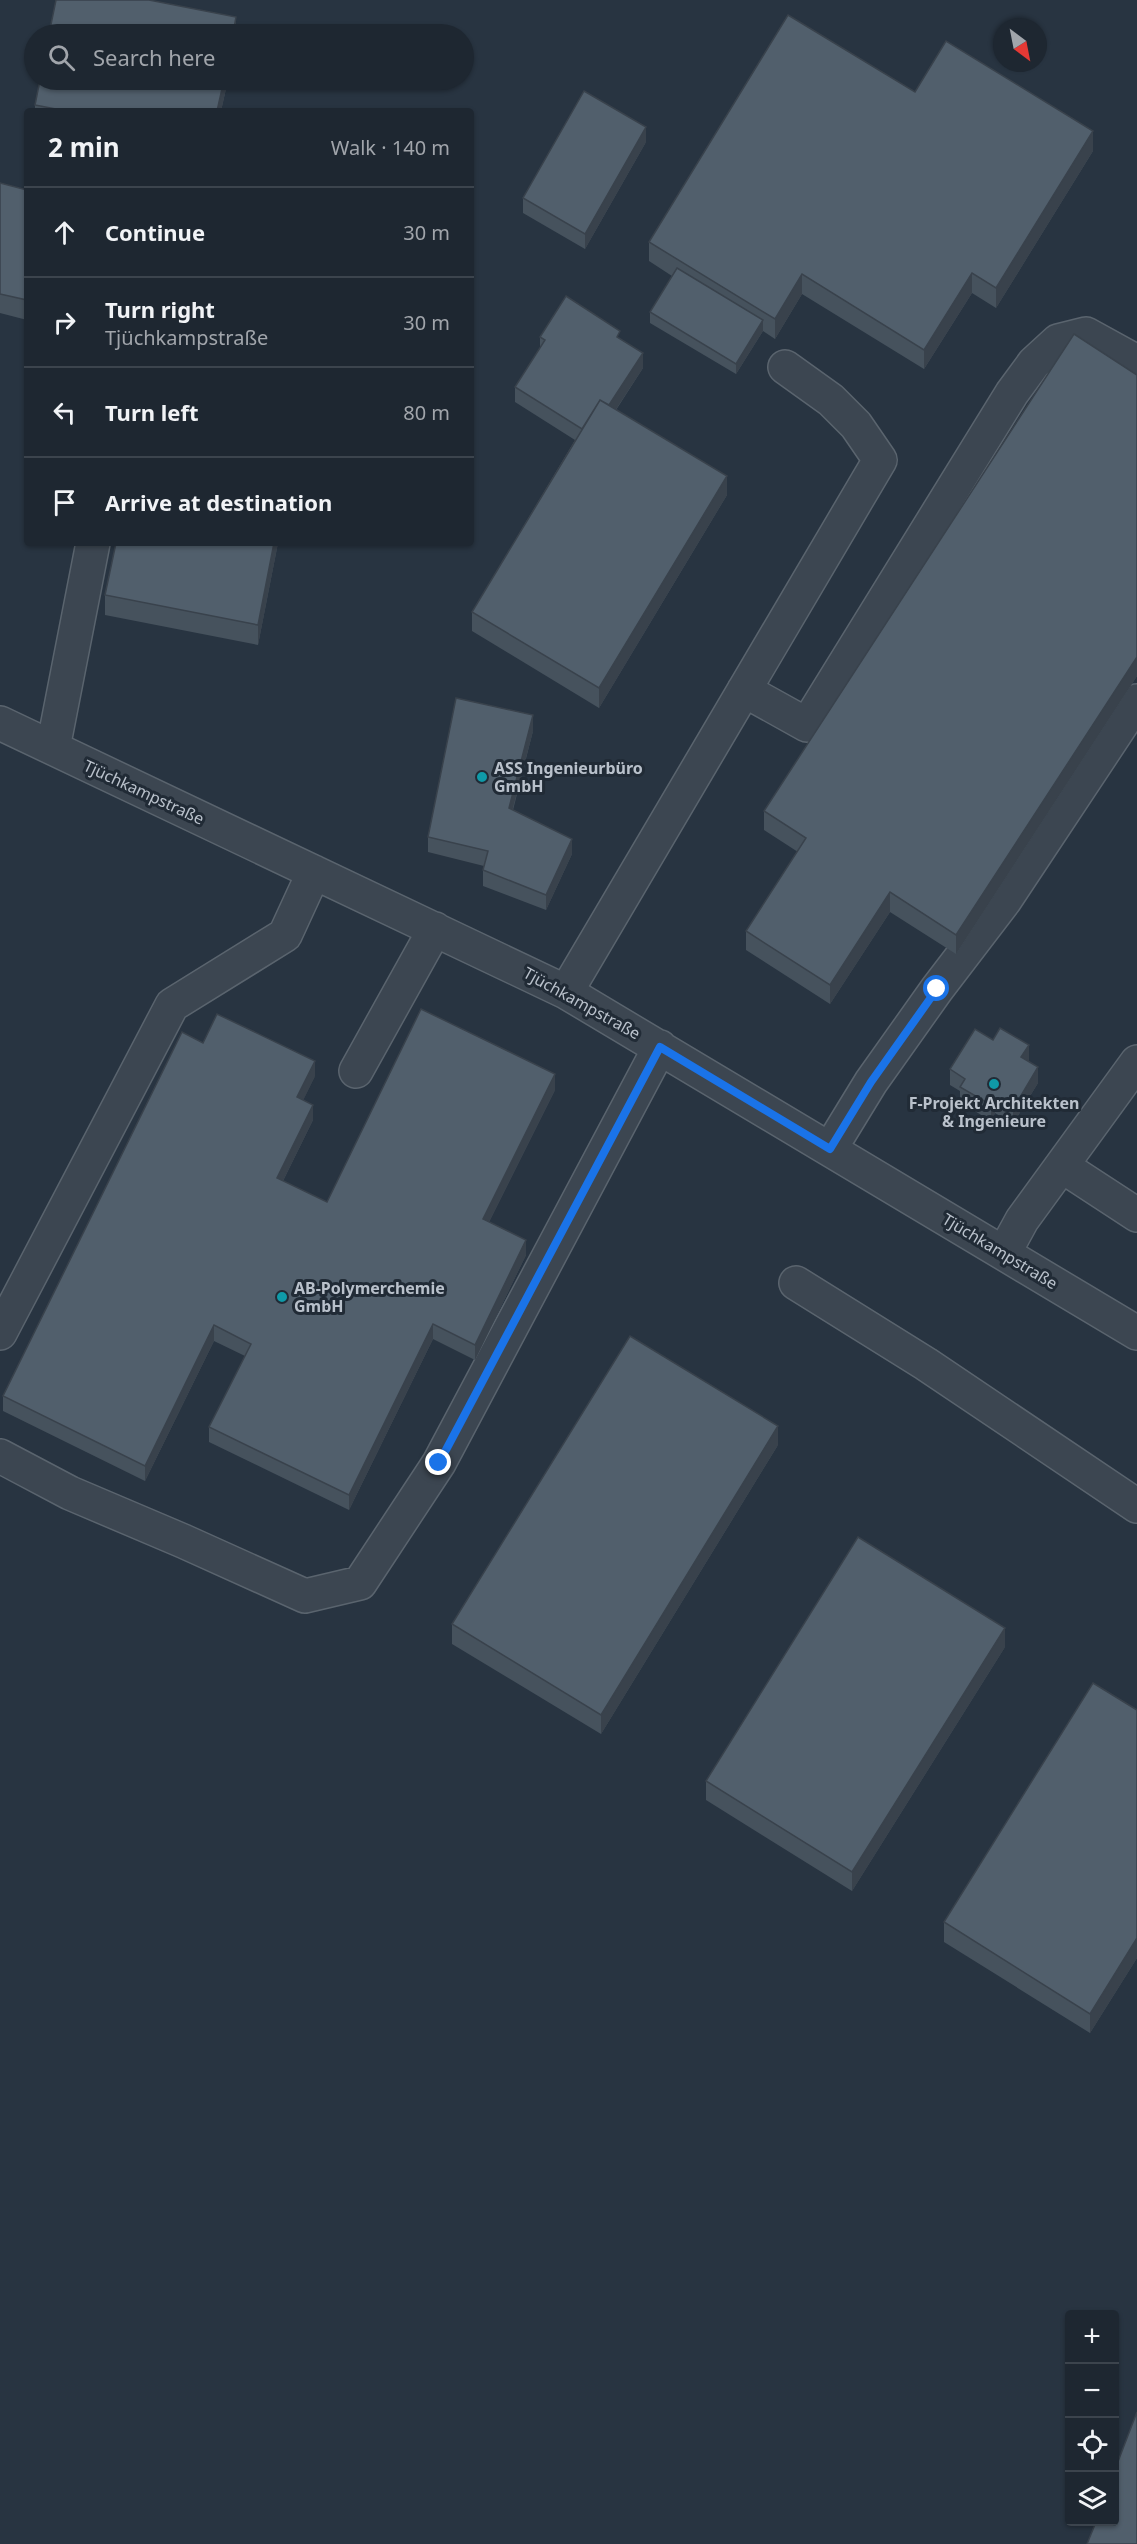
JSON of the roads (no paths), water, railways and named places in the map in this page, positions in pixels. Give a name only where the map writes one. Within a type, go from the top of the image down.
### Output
[{"type":"street","points":[[744,690],[807,725],[1011,393],[1034,363],[1059,342],[1086,334],[1137,362]]},
{"type":"street","points":[[566,992],[880,460],[856,425],[831,400],[785,367]]},
{"type":"street","points":[[53,748],[92,546]]},
{"type":"street","points":[[830,1149],[871,1082],[937,989],[1005,900],[1137,701]]},
{"type":"street","name":"Tjüchkampstraße","points":[[0,723],[566,992],[1137,1333]]},
{"type":"street","points":[[0,1333],[172,1005],[285,935],[314,872]]},
{"type":"street","points":[[356,1071],[435,929]]},
{"type":"street","points":[[0,1456],[70,1493],[305,1596],[360,1583],[439,1463],[660,1047]]},
{"type":"street","points":[[1004,1253],[1022,1220],[1137,1062]]},
{"type":"street","points":[[1062,1166],[1137,1215]]},
{"type":"street","points":[[796,1283],[926,1364],[1137,1506]]},
{"type":"place","name":"ASS Ingenieurbüro GmbH","points":[[482,777]]},
{"type":"place","name":"F-Projekt Architekten & Ingenieure","points":[[994,1084]]},
{"type":"place","name":"AB-Polymerchemie GmbH","points":[[282,1297]]}]
